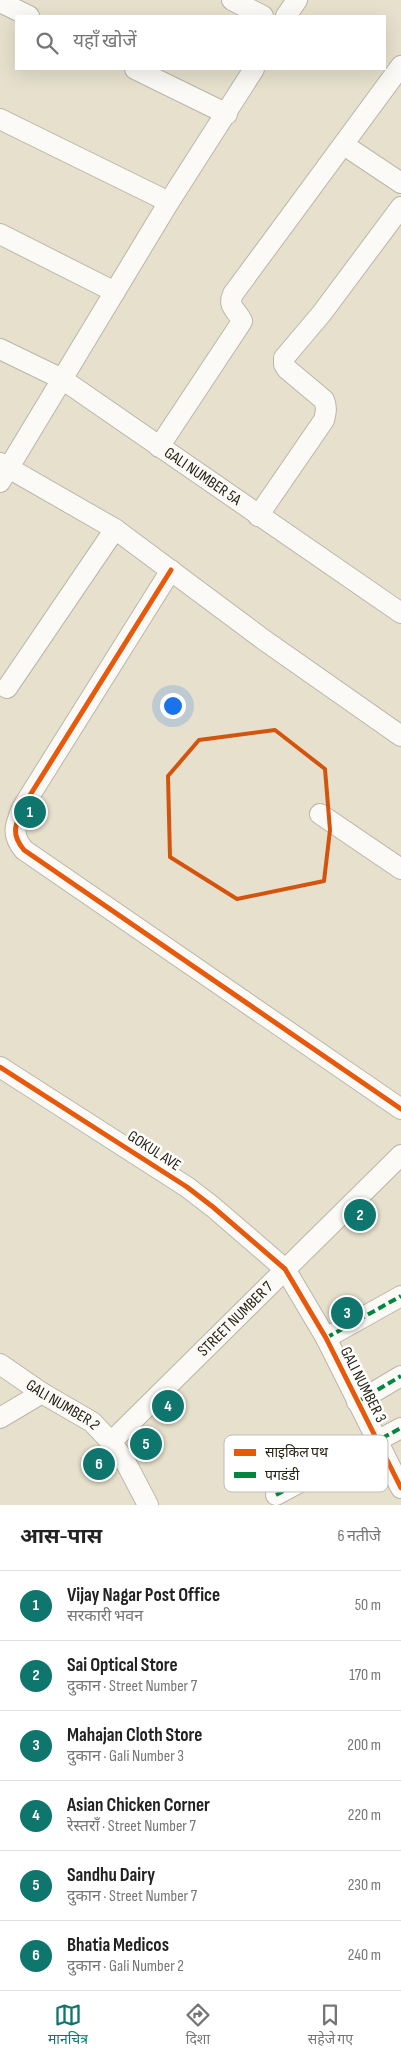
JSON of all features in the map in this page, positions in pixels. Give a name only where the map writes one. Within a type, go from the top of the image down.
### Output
[{"type":"street","points":[[232,0],[261,15]]},
{"type":"street","points":[[287,15],[297,0]]},
{"type":"street","points":[[0,2],[27,15]]},
{"type":"street","points":[[159,447],[240,326],[242,321],[240,315],[232,308],[230,302],[233,294],[401,66]]},
{"type":"street","points":[[137,70],[227,114]]},
{"type":"street","points":[[253,70],[169,202],[62,379],[3,471],[115,530],[264,640],[401,736]]},
{"type":"street","points":[[0,118],[169,202]]},
{"type":"street","points":[[344,145],[401,183]]},
{"type":"street","points":[[258,516],[324,420],[327,406],[324,400],[287,369],[284,364],[284,358],[322,313],[401,207]]},
{"type":"street","points":[[0,234],[115,292]]},
{"type":"street","name":"GALI NUMBER 5A","points":[[0,348],[62,379],[401,613]]},
{"type":"street","points":[[7,688],[115,530]]},
{"type":"street","points":[[171,570],[22,808],[14,835],[24,850],[401,1109]]},
{"type":"street","points":[[320,814],[401,869]]},
{"type":"street","name":"GOKUL AVE","points":[[1,1070],[188,1188],[285,1269]]},
{"type":"street","name":"STREET NUMBER 7","points":[[111,1442],[401,1154]]},
{"type":"street","name":"GALI NUMBER 3","points":[[285,1269],[326,1338],[374,1435]]},
{"type":"street","points":[[326,1338],[401,1296]]},
{"type":"street","name":"GALI NUMBER 2","points":[[0,1364],[42,1393],[92,1422],[125,1460],[148,1505]]},
{"type":"street","points":[[358,1402],[401,1376]]},
{"type":"street","points":[[0,1418],[42,1393]]},
{"type":"street","points":[[388,1436],[401,1428]]},
{"type":"street","name":"GALI NUMBER 3","points":[[388,1462],[401,1488]]},
{"type":"street","points":[[276,1495],[282,1492]]},
{"type":"highlighted area","points":[[275,730],[325,769],[330,830],[324,881],[237,899],[170,857],[168,776],[199,740]]},
{"type":"marked path","points":[[326,1338],[401,1296]]},
{"type":"marked path","points":[[357,1402],[401,1376]]},
{"type":"marked path","points":[[388,1435],[401,1428]]},
{"type":"marked path","points":[[276,1495],[282,1492]]},
{"type":"cycle path","points":[[171,570],[22,808],[16,825],[17,839],[24,850],[401,1109]]},
{"type":"cycle path","points":[[0,1067],[187,1187],[285,1269],[326,1338],[374,1435]]},
{"type":"cycle path","points":[[388,1462],[401,1488]]},
{"type":"place","name":"Vijay Nagar Post Office","points":[[30,812]]},
{"type":"place","name":"Sai Optical Store","points":[[360,1215]]},
{"type":"place","name":"Mahajan Cloth Store","points":[[347,1313]]},
{"type":"place","name":"Asian Chicken Corner","points":[[168,1406]]},
{"type":"place","name":"Sandhu Dairy","points":[[146,1444]]},
{"type":"place","name":"Bhatia Medicos","points":[[99,1464]]}]
